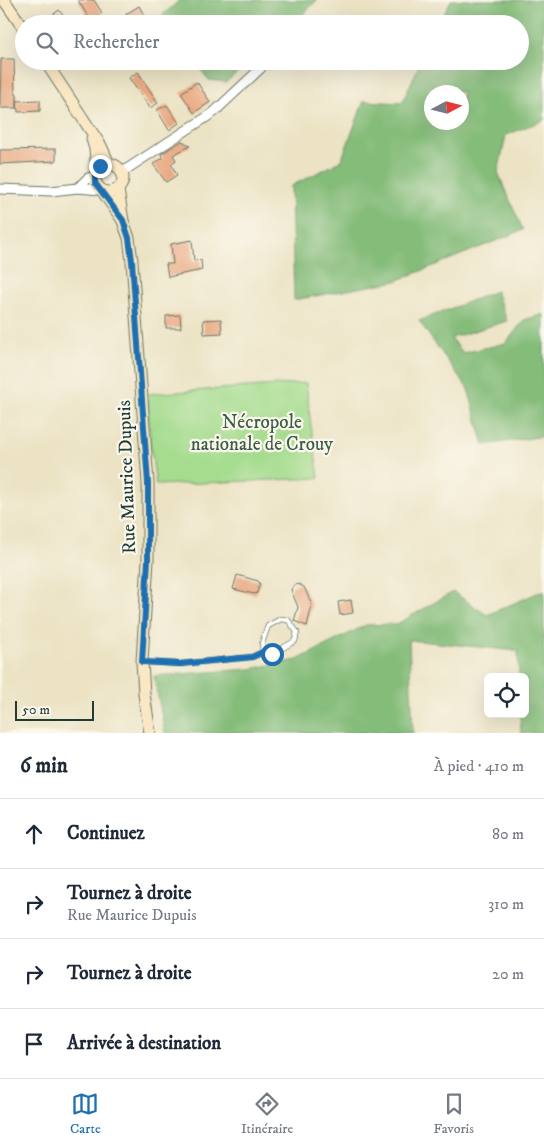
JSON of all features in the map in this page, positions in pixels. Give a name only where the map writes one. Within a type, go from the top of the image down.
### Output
[{"type":"main road","points":[[4,0],[15,16]]},
{"type":"main road","points":[[51,70],[101,146],[109,164]]},
{"type":"main road","points":[[86,123],[95,148],[95,183],[101,191],[111,193],[118,190],[123,182],[122,172],[117,166],[105,164],[96,173]]},
{"type":"main road","name":"Rue Maurice Dupuis","points":[[118,190],[123,220],[129,238],[132,261],[148,483],[148,560],[142,662],[144,694],[150,733]]},
{"type":"main road","name":"Rue Maurice Dupuis","points":[[101,191],[123,220]]},
{"type":"street","points":[[122,172],[212,113],[259,70]]},
{"type":"street","points":[[78,188],[96,173]]},
{"type":"street","points":[[0,189],[51,191],[78,188],[101,191]]},
{"type":"lane","points":[[142,662],[180,664],[252,657],[263,652],[272,654],[295,640],[297,632],[288,620],[281,619],[268,626],[262,643],[263,652]]},
{"type":"green space","points":[[180,0],[317,0],[303,15],[163,15]]},
{"type":"green space","points":[[451,0],[544,0],[544,120],[506,135],[498,173],[523,230],[396,281],[294,300],[291,186],[341,161],[364,101],[402,103],[417,70],[529,70],[529,15],[444,15]]},
{"type":"green space","points":[[201,70],[240,70],[226,82],[209,80]]},
{"type":"green space","points":[[496,291],[507,321],[451,338],[463,353],[506,343],[524,320],[544,314],[544,436],[484,445],[468,389],[419,321]]},
{"type":"green space","name":"Nécropole nationale de Crouy","points":[[306,383],[319,478],[156,485],[150,441],[148,394]]},
{"type":"green space","points":[[544,590],[544,733],[521,733],[520,718],[529,718],[529,673],[519,673],[518,651],[409,640],[413,733],[165,733],[154,676],[250,669],[297,660],[366,625],[397,624],[453,592],[487,615]]},
{"type":"building","points":[[78,0],[94,0],[102,13],[99,15],[87,15]]},
{"type":"building","points":[[139,6],[144,15],[126,15]]},
{"type":"building","points":[[59,10],[63,15],[53,15]]},
{"type":"building","points":[[1,59],[14,59],[17,108],[0,108]]},
{"type":"building","points":[[138,72],[158,103],[150,108],[129,78]]},
{"type":"building","points":[[197,82],[210,102],[194,113],[181,93]]},
{"type":"building","points":[[40,100],[40,111],[18,112],[17,101]]},
{"type":"building","points":[[167,105],[179,123],[169,130],[157,110]]},
{"type":"building","points":[[182,141],[190,146],[173,155],[176,160],[171,164],[177,175],[166,182],[153,164],[163,158],[161,154]]},
{"type":"building","points":[[56,149],[56,161],[0,164],[0,150]]},
{"type":"building","points":[[192,240],[194,261],[201,260],[202,270],[168,277],[166,264],[173,264],[171,244]]},
{"type":"building","points":[[180,315],[181,328],[166,328],[166,316]]},
{"type":"building","points":[[221,319],[222,333],[204,334],[203,320]]},
{"type":"building","points":[[237,575],[258,581],[260,584],[257,593],[233,589]]},
{"type":"building","points":[[298,584],[304,587],[312,605],[307,626],[294,621],[298,607],[291,590],[293,586]]},
{"type":"building","points":[[351,600],[353,613],[340,615],[338,602]]},
{"type":"route","points":[[100,166],[96,172],[95,183],[123,220],[129,238],[132,261],[148,483],[148,560],[142,662],[180,664],[252,657],[263,652],[272,654]]}]
